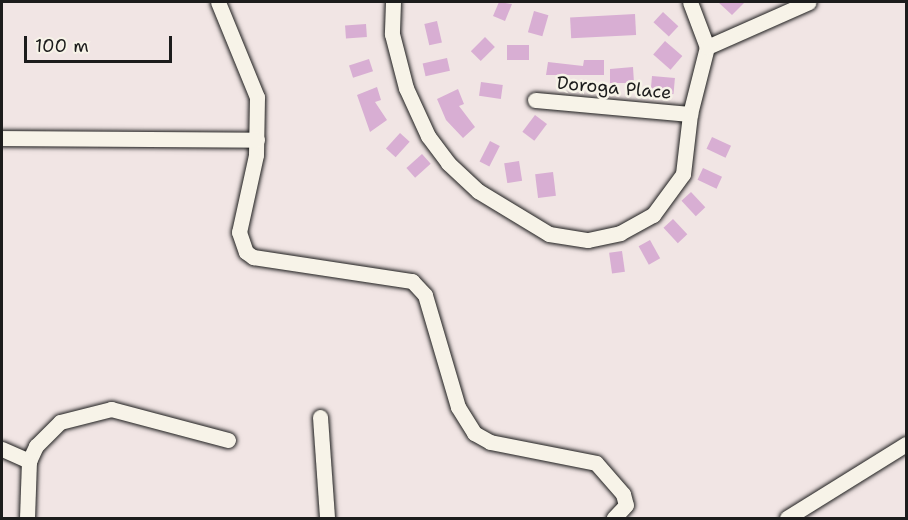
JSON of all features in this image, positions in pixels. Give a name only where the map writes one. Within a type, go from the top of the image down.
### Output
[{"type":"street","points":[[218,2],[257,97],[257,140],[239,232],[242,246],[253,257],[411,281],[424,295],[458,407],[474,433],[490,442],[596,463],[623,494],[626,505],[614,519]]},
{"type":"street","points":[[393,2],[397,62],[428,136],[478,191],[549,234],[588,240],[620,233],[652,215],[682,174],[690,114],[707,48],[690,2]]},
{"type":"street","points":[[707,48],[809,2]]},
{"type":"street","name":"Doroga Place","points":[[535,100],[690,114]]},
{"type":"street","points":[[2,138],[257,140]]},
{"type":"street","points":[[27,519],[29,461],[36,446],[60,422],[111,409],[228,440]]},
{"type":"street","points":[[320,417],[327,519]]},
{"type":"street","points":[[787,519],[906,444]]},
{"type":"street","points":[[2,449],[29,461]]},
{"type":"building","points":[[499,2],[512,4],[505,21],[493,16]]},
{"type":"building","points":[[718,2],[745,2],[732,15]]},
{"type":"building","points":[[534,11],[548,15],[542,36],[528,32]]},
{"type":"building","points":[[663,12],[678,26],[669,37],[653,22]]},
{"type":"building","points":[[635,14],[636,35],[571,38],[570,17]]},
{"type":"building","points":[[437,21],[442,42],[429,45],[424,24]]},
{"type":"building","points":[[366,24],[367,37],[346,38],[345,25]]},
{"type":"building","points":[[485,37],[495,47],[481,61],[471,51]]},
{"type":"building","points":[[665,41],[682,56],[671,70],[653,55]]},
{"type":"building","points":[[507,45],[529,45],[529,60],[507,60]]},
{"type":"building","points":[[447,58],[450,71],[426,76],[423,64]]},
{"type":"building","points":[[369,59],[373,71],[353,78],[349,65]]},
{"type":"building","points":[[584,60],[604,60],[604,75],[546,75],[548,62],[583,66]]},
{"type":"building","points":[[633,67],[634,83],[610,83],[610,69]]},
{"type":"building","points":[[652,76],[675,78],[674,94],[651,92]]},
{"type":"building","points":[[481,82],[503,85],[501,99],[479,96]]},
{"type":"building","points":[[377,87],[381,100],[375,102],[387,120],[370,132],[357,95]]},
{"type":"building","points":[[458,89],[464,104],[459,106],[475,127],[463,138],[446,120],[437,99]]},
{"type":"building","points":[[535,115],[547,124],[534,141],[522,132]]},
{"type":"building","points":[[400,133],[410,142],[396,157],[386,149]]},
{"type":"building","points":[[712,137],[731,146],[726,158],[707,149]]},
{"type":"building","points":[[490,141],[500,146],[489,166],[480,161]]},
{"type":"building","points":[[422,154],[431,164],[415,178],[406,168]]},
{"type":"building","points":[[519,161],[522,181],[507,183],[504,163]]},
{"type":"building","points":[[703,168],[722,177],[717,189],[698,180]]},
{"type":"building","points":[[553,172],[556,196],[538,198],[535,174]]},
{"type":"building","points":[[691,192],[705,207],[696,216],[681,201]]},
{"type":"building","points":[[673,219],[687,234],[678,243],[663,228]]},
{"type":"building","points":[[650,240],[660,258],[649,265],[639,246]]},
{"type":"building","points":[[622,251],[625,272],[612,274],[609,253]]}]
